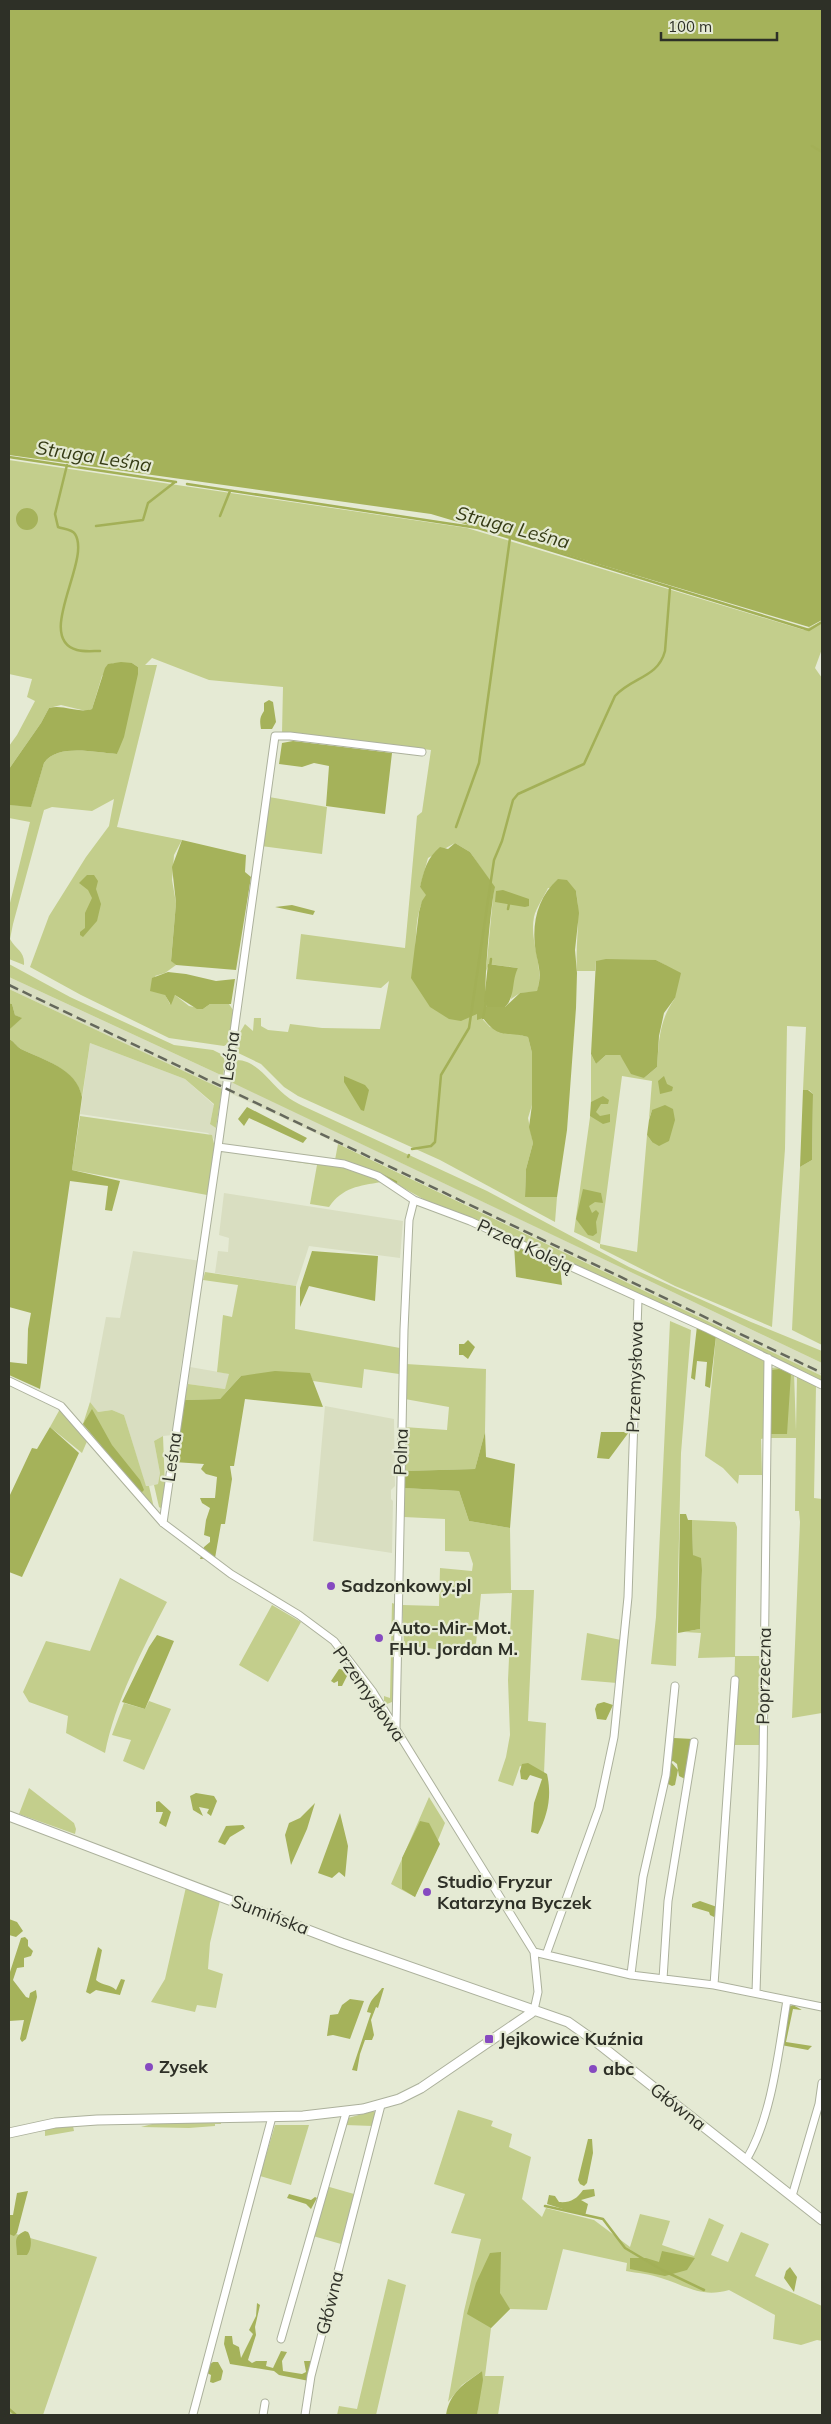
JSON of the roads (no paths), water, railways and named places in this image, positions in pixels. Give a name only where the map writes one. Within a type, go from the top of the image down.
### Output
[{"type":"street","name":"Leśna","points":[[163,1523],[275,736],[290,736],[422,752]]},
{"type":"street","name":"Przed Koleją","points":[[218,1147],[344,1164],[378,1176],[414,1200],[470,1221],[768,1358],[822,1385]]},
{"type":"street","name":"Polna","points":[[396,1729],[400,1477],[406,1272],[409,1220],[414,1200]]},
{"type":"street","name":"Przemysłowa","points":[[546,1955],[599,1808],[614,1737],[628,1597],[638,1298]]},
{"type":"street","name":"Poprzeczna","points":[[756,1994],[763,1765],[768,1358]]},
{"type":"street","name":"Przemysłowa","points":[[9,1380],[60,1406],[163,1523],[231,1574],[299,1615],[334,1642],[384,1709],[534,1952],[538,1992],[534,2010]]},
{"type":"street","name":"Poprzeczna","points":[[714,1985],[735,1680]]},
{"type":"street","points":[[631,1974],[643,1877],[666,1775],[675,1686]]},
{"type":"street","points":[[384,1709],[396,1704]]},
{"type":"street","points":[[663,1979],[668,1901],[694,1742]]},
{"type":"street","name":"Sumińska","points":[[9,1816],[342,1943],[534,2010]]},
{"type":"street","points":[[534,1952],[631,1974],[714,1985],[822,2007]]},
{"type":"street","points":[[746,2160],[754,2146],[766,2110],[788,2000]]},
{"type":"street","points":[[9,2133],[55,2124],[97,2120],[272,2117],[346,2112],[381,2105],[399,2099],[429,2083],[534,2010]]},
{"type":"street","name":"Główna","points":[[534,2010],[568,2022],[585,2033],[822,2220]]},
{"type":"street","points":[[792,2196],[819,2104],[822,2083]]},
{"type":"street","name":"Główna","points":[[305,2415],[311,2376],[381,2105]]},
{"type":"street","name":"Główna","points":[[281,2340],[346,2112]]},
{"type":"street","points":[[193,2414],[272,2117]]},
{"type":"street","points":[[263,2415],[266,2403]]},
{"type":"waterway","points":[[812,146],[822,152]]},
{"type":"waterway","name":"Struga Leśna","points":[[9,457],[176,482]]},
{"type":"waterway","points":[[67,465],[55,514],[58,527],[74,532],[78,546],[62,615],[61,630],[65,643],[77,650],[100,651]]},
{"type":"waterway","points":[[96,526],[143,520],[148,503],[175,482]]},
{"type":"waterway","name":"Struga Leśna","points":[[187,484],[478,528],[809,630],[822,622]]},
{"type":"waterway","points":[[220,516],[230,491]]},
{"type":"waterway","points":[[456,827],[479,763],[510,538]]},
{"type":"waterway","points":[[412,1149],[431,1146],[435,1142],[441,1075],[469,1028],[494,860],[502,841],[513,800],[518,794],[584,764],[615,696],[657,667],[665,651],[670,588]]},
{"type":"waterway","points":[[508,909],[509,904]]},
{"type":"waterway","points":[[490,967],[491,959]]},
{"type":"waterway","points":[[483,1018],[486,1002]]},
{"type":"waterway","points":[[382,1175],[396,1182]]},
{"type":"waterway","points":[[545,2206],[603,2219],[625,2248],[662,2270],[704,2290]]},
{"type":"waterway","points":[[9,2409],[16,2415]]},
{"type":"railway","points":[[9,985],[822,1373]]},
{"type":"place","name":"Sadzonkowy.pl","points":[[331,1586]]},
{"type":"place","name":"Auto-Mir-Mot. FHU. Jordan M.","points":[[379,1638]]},
{"type":"place","name":"Studio Fryzur Katarzyna Byczek","points":[[427,1892]]},
{"type":"place","name":"Jejkowice Kuźnia","points":[[489,2039]]},
{"type":"place","name":"Zysek","points":[[149,2067]]},
{"type":"place","name":"abc","points":[[593,2069]]}]
